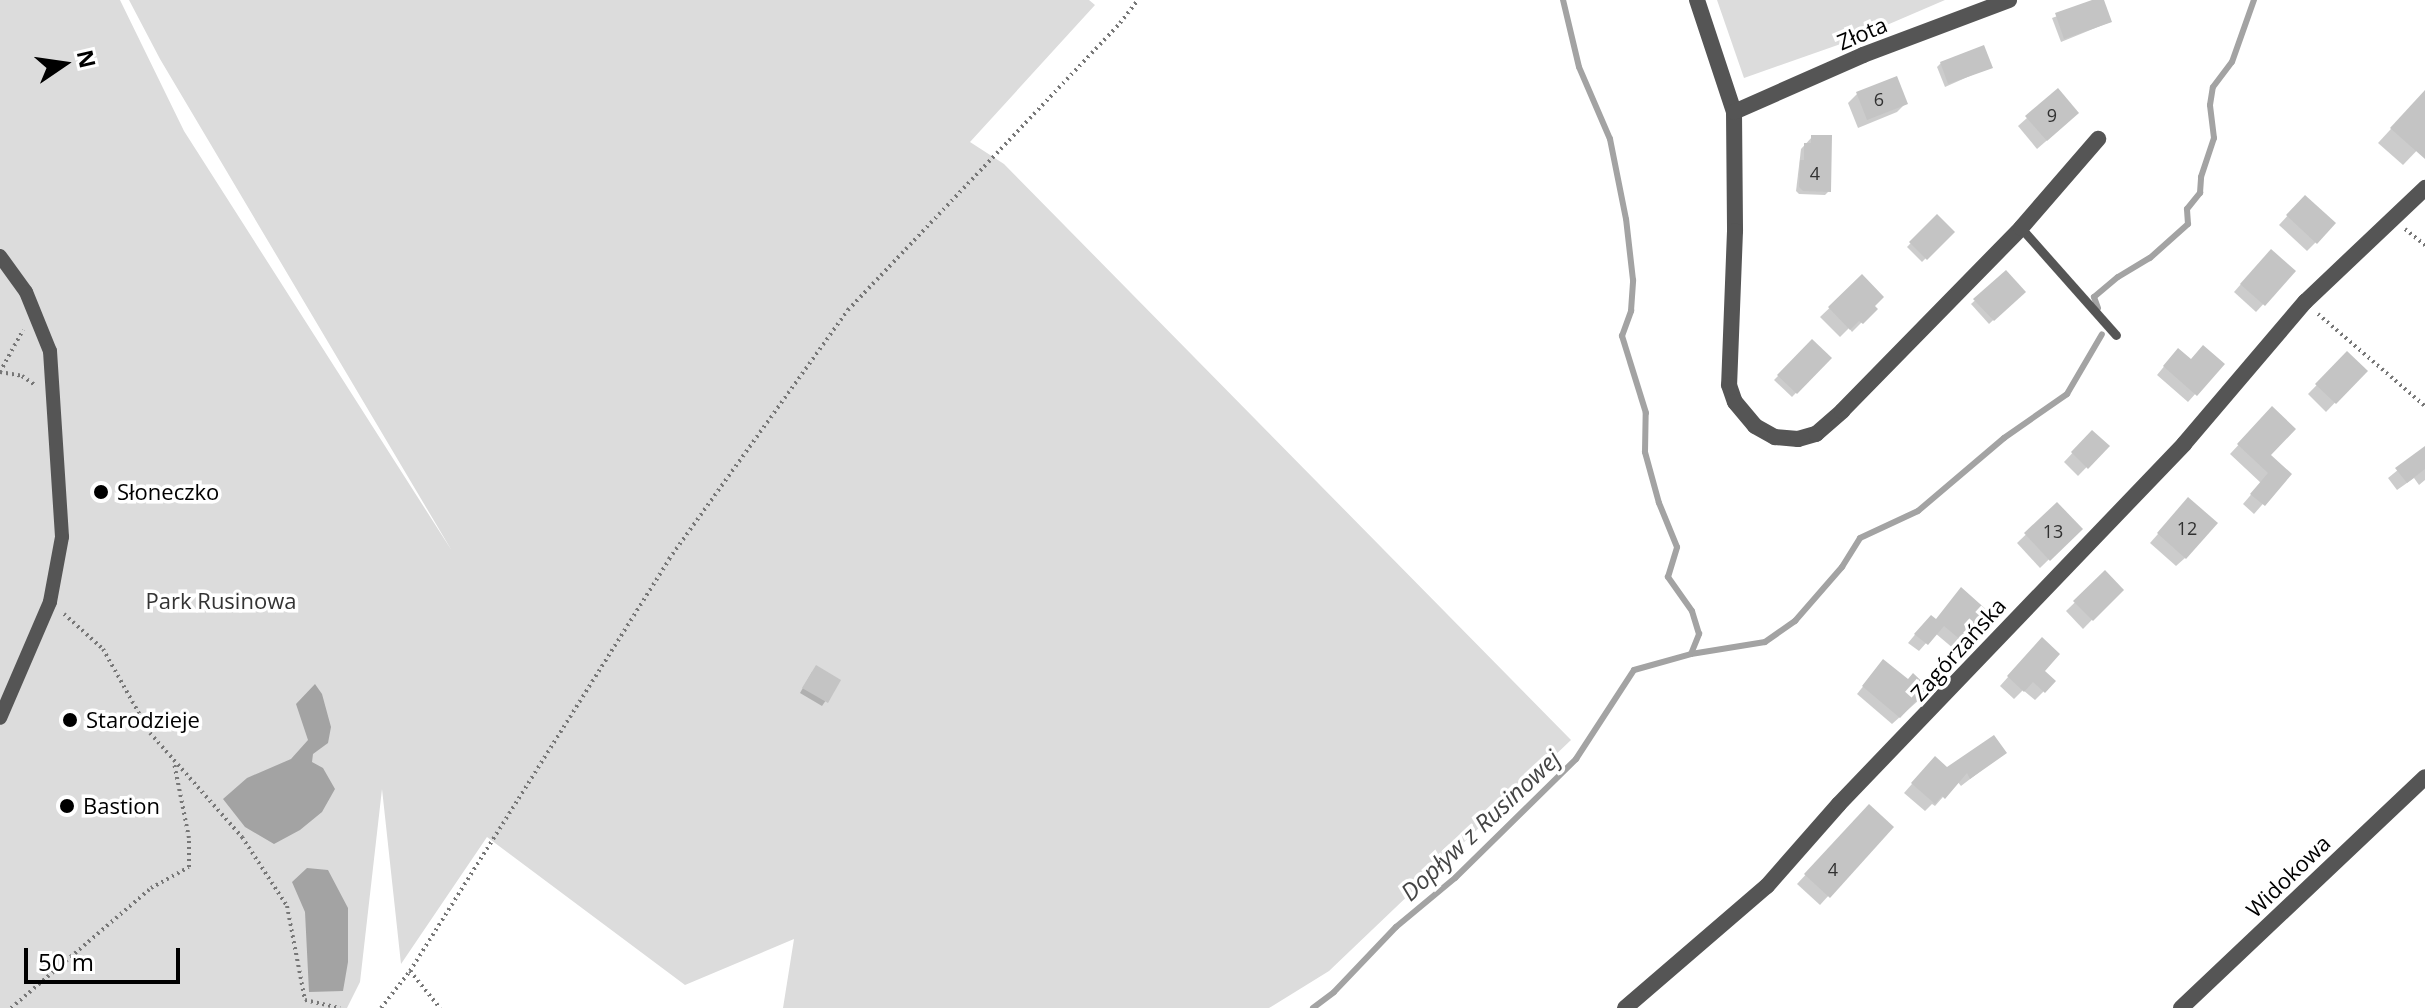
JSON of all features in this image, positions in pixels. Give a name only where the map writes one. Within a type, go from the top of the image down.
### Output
[{"type":"street","points":[[1697,0],[1734,112],[1735,231],[1729,385],[1735,402],[1755,426],[1775,437],[1798,439],[1816,434],[2021,228],[2098,139]]},
{"type":"street","name":"Złota","points":[[1734,112],[1863,55],[2009,0]]},
{"type":"street","name":"Zagórzańska","points":[[1625,1008],[1767,886],[1839,804],[2184,444],[2305,302],[2425,188]]},
{"type":"street","points":[[0,256],[32,305],[50,351],[55,390],[62,537],[50,602],[0,718]]},
{"type":"street","name":"Widokowa","points":[[2181,1008],[2425,777]]},
{"type":"lane","points":[[2021,228],[2116,335]]},
{"type":"path","points":[[381,1008],[410,971],[669,559],[848,310],[1110,35],[1138,0]]},
{"type":"path","points":[[2305,302],[2425,406]]},
{"type":"path","points":[[32,305],[16,348],[0,372],[55,390]]},
{"type":"path","points":[[50,602],[103,649],[150,733],[242,837],[287,906],[305,1000],[340,1008]]},
{"type":"path","points":[[11,1008],[151,888],[189,867],[187,825],[172,758]]},
{"type":"path","points":[[410,971],[440,1008]]},
{"type":"green space","name":"Park Rusinowa","points":[[0,0],[120,0],[184,131],[452,551],[160,59],[129,0],[1089,0],[1095,5],[970,142],[1004,164],[1571,740],[1329,971],[1269,1008],[783,1008],[794,939],[685,985],[487,837],[401,964],[382,789],[360,982],[347,1008],[0,1008]]},
{"type":"green space","points":[[1717,0],[1945,0],[1852,40],[1744,78]]},
{"type":"shaded area","points":[[315,684],[322,694],[331,727],[328,743],[313,754],[312,762],[323,768],[335,789],[322,812],[300,830],[274,844],[245,827],[223,799],[247,778],[291,759],[308,740],[296,704]]},
{"type":"shaded area","points":[[307,868],[328,870],[348,908],[348,962],[343,991],[309,992],[305,912],[292,882]]},
{"type":"building","points":[[2092,0],[2104,0],[2112,22],[2064,39],[2055,13]]},
{"type":"building","points":[[1984,45],[1993,68],[1948,84],[1940,62]]},
{"type":"building","points":[[1897,76],[1908,104],[1867,120],[1856,92]]},
{"type":"building","points":[[2058,88],[2079,113],[2047,141],[2025,116]]},
{"type":"building","points":[[2425,90],[2425,159],[2390,128]]},
{"type":"building","points":[[1811,135],[1832,135],[1831,192],[1803,191],[1799,187],[1800,160],[1804,160],[1804,143],[1811,143]]},
{"type":"building","points":[[2305,195],[2336,223],[2317,244],[2286,215]]},
{"type":"building","points":[[1937,214],[1955,232],[1927,260],[1909,242]]},
{"type":"building","points":[[2271,249],[2296,271],[2265,306],[2240,284]]},
{"type":"building","points":[[2006,270],[2026,292],[1994,321],[1973,299]]},
{"type":"building","points":[[1862,274],[1884,297],[1875,306],[1878,309],[1863,324],[1859,321],[1850,330],[1828,307]]},
{"type":"building","points":[[1812,339],[1832,358],[1797,394],[1777,375]]},
{"type":"building","points":[[2203,345],[2225,364],[2197,396],[2163,366],[2178,348],[2191,359]]},
{"type":"building","points":[[2347,351],[2368,371],[2336,404],[2315,384]]},
{"type":"building","points":[[2272,406],[2296,429],[2271,455],[2292,474],[2265,506],[2250,494],[2268,473],[2237,444]]},
{"type":"building","points":[[2092,430],[2110,446],[2088,469],[2071,452]]},
{"type":"building","points":[[2425,446],[2425,469],[2407,483],[2395,468]]},
{"type":"building","points":[[2188,497],[2218,523],[2186,559],[2157,533]]},
{"type":"building","points":[[2057,502],[2083,529],[2050,561],[2024,533]]},
{"type":"building","points":[[2105,570],[2124,590],[2093,621],[2073,601]]},
{"type":"building","points":[[1961,587],[1989,612],[1963,642],[1944,626],[1928,645],[1914,634],[1931,615],[1936,619]]},
{"type":"building","points":[[2042,637],[2060,654],[2045,671],[2056,681],[2045,693],[2033,682],[2024,692],[2007,676]]},
{"type":"building","points":[[1883,659],[1908,679],[1913,673],[1932,691],[1921,703],[1917,700],[1900,718],[1862,686]]},
{"type":"building","points":[[816,665],[841,680],[828,703],[802,688]]},
{"type":"building","points":[[1994,735],[2007,753],[1970,779],[1967,773],[1945,799],[1942,796],[1935,804],[1911,783],[1935,756],[1947,767]]},
{"type":"building","points":[[1869,804],[1894,827],[1830,898],[1804,874]]},
{"type":"waterway","name":"Dopływ z Rusinowej","points":[[1313,1008],[1334,992],[1396,927],[1455,878],[1576,759],[1634,670],[1691,654],[1699,634],[1692,611],[1668,577],[1677,547],[1659,503],[1645,452],[1646,413],[1622,336],[1631,311],[1633,280],[1626,219],[1610,139],[1579,67],[1563,0]]},
{"type":"waterway","points":[[2098,308],[2094,297],[2118,277],[2150,258],[2188,224],[2187,209],[2200,193],[2201,177],[2214,138],[2210,105],[2213,87],[2232,62],[2254,0]]},
{"type":"waterway","points":[[1691,654],[1765,642],[1795,621],[1842,567],[1860,538],[1918,511],[2004,438],[2067,394],[2102,334]]},
{"type":"place","name":"Słoneczko","points":[[101,492]]},
{"type":"place","name":"Starodzieje","points":[[70,720]]},
{"type":"place","name":"Bastion","points":[[67,806]]}]
